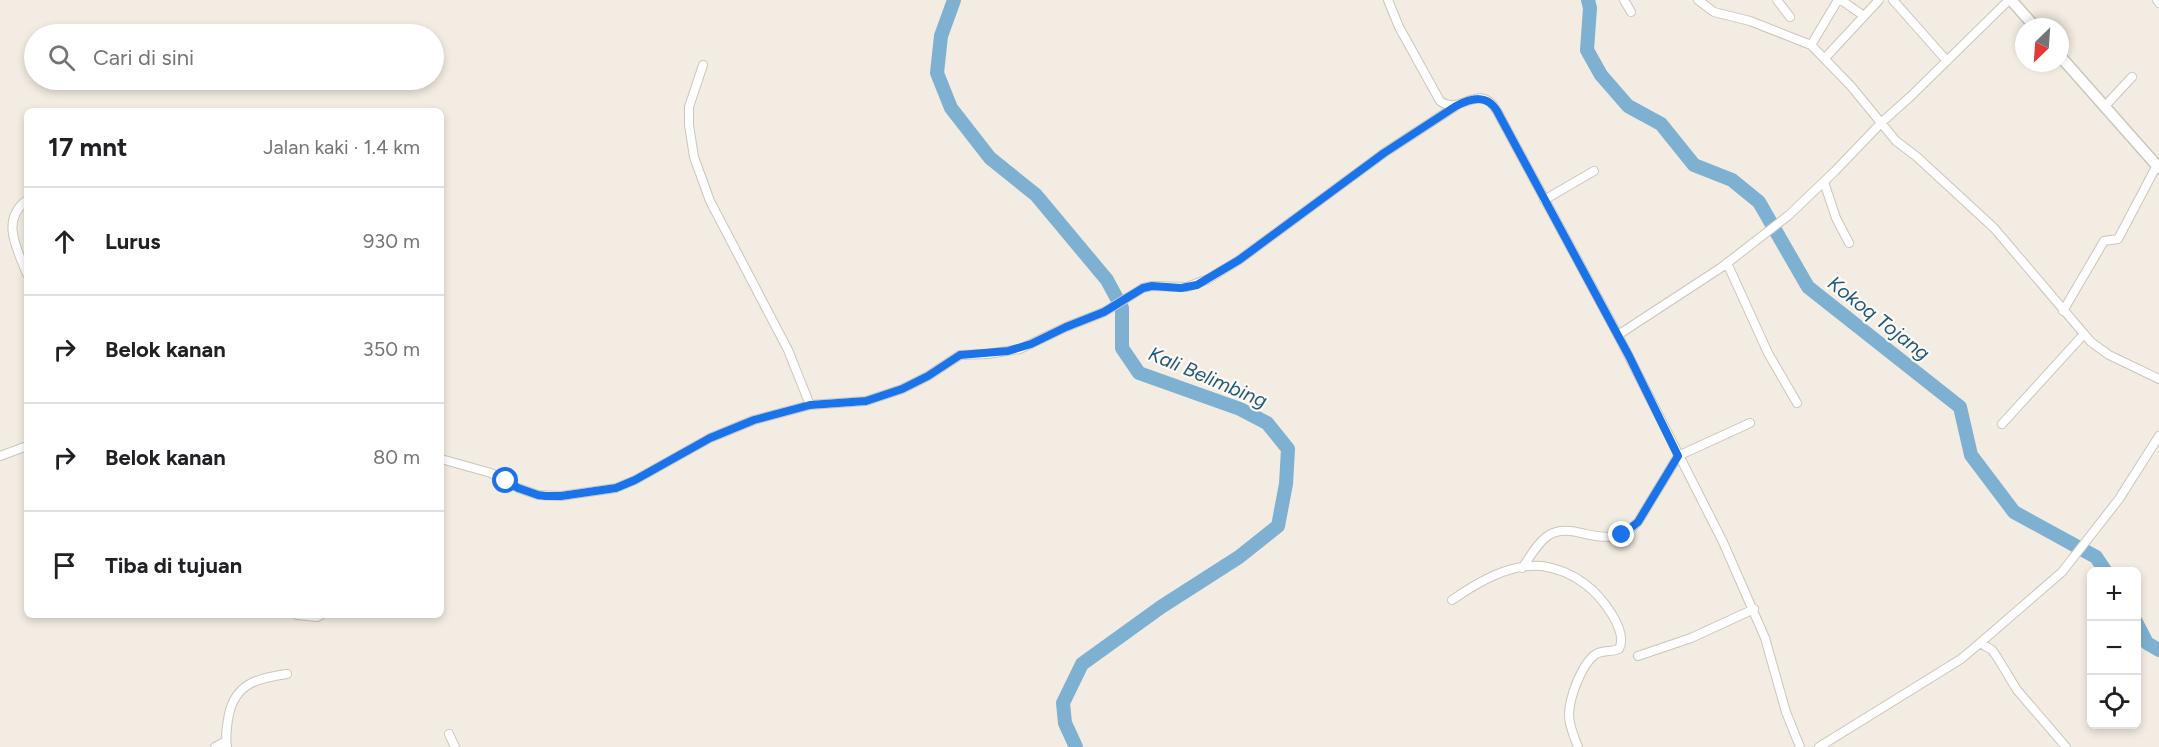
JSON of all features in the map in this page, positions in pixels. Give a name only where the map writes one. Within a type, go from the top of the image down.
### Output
[{"type":"main road","points":[[2010,0],[2027,18]]},
{"type":"main road","points":[[2069,66],[2158,166]]},
{"type":"street","points":[[1388,0],[1399,27],[1437,95],[1444,104],[1456,106]]},
{"type":"street","points":[[1624,0],[1631,12]]},
{"type":"street","points":[[1698,0],[1714,12],[1750,21],[1811,45],[1882,122],[1896,141],[1917,157],[1994,228],[2084,334],[2109,355],[2159,379]]},
{"type":"street","points":[[1777,0],[1790,17]]},
{"type":"street","points":[[1811,45],[1840,0],[1864,16]]},
{"type":"street","points":[[1825,58],[1879,0]]},
{"type":"street","points":[[1893,0],[1947,62]]},
{"type":"street","points":[[1618,336],[1727,263],[1789,215],[1882,122],[2010,0]]},
{"type":"street","points":[[703,65],[689,107],[694,157],[710,201],[788,350],[810,405]]},
{"type":"street","points":[[2105,106],[2132,77]]},
{"type":"street","points":[[444,460],[491,473],[518,488],[538,495],[561,496],[626,485],[710,438],[754,420],[810,405],[866,401],[902,389],[928,376],[960,355],[1020,349],[1104,312],[1143,288],[1187,287],[1214,275],[1273,236],[1384,153],[1456,106],[1483,98],[1490,102],[1497,111],[1618,336],[1723,542],[1765,638],[1786,712],[1800,747]]},
{"type":"street","points":[[2063,311],[2104,241],[2118,239],[2158,166]]},
{"type":"street","points":[[1544,200],[1594,171]]},
{"type":"street","points":[[1824,182],[1836,218],[1849,243]]},
{"type":"street","points":[[24,202],[20,205],[10,228],[24,266]]},
{"type":"street","points":[[1727,263],[1768,353],[1797,404]]},
{"type":"street","points":[[2002,424],[2084,334]]},
{"type":"street","points":[[1522,568],[1550,534],[1559,531],[1612,537],[1631,530],[1678,456],[1750,423]]},
{"type":"street","points":[[1819,747],[1961,659],[2062,572],[2096,531],[2159,436]]},
{"type":"street","points":[[0,456],[24,447]]},
{"type":"street","points":[[1452,600],[1470,587],[1500,572],[1542,566],[1564,572],[1586,585],[1608,608],[1621,630],[1622,645],[1619,649],[1599,652],[1592,657],[1580,676],[1572,696],[1569,713],[1571,729],[1578,747]]},
{"type":"street","points":[[1638,656],[1691,638],[1754,609]]},
{"type":"street","points":[[1980,644],[1992,650],[2017,690],[2066,747]]},
{"type":"street","points":[[215,747],[226,744],[231,705],[237,693],[247,684],[287,674]]},
{"type":"street","points":[[448,734],[455,747]]},
{"type":"waterway","name":"Kali Belimbing","points":[[954,0],[941,36],[937,73],[951,108],[990,158],[1036,195],[1107,280],[1122,308],[1122,348],[1139,373],[1240,409],[1267,423],[1288,449],[1286,484],[1278,526],[1239,557],[1161,607],[1082,664],[1063,703],[1065,723],[1076,747]]},
{"type":"waterway","name":"Kokoq Tojang","points":[[1588,0],[1590,8],[1587,50],[1601,75],[1628,106],[1661,124],[1694,165],[1732,180],[1759,202],[1808,287],[1960,407],[1971,455],[2014,512],[2096,557],[2103,567]]},
{"type":"waterway","name":"Kokoq Tojang","points":[[2141,632],[2147,643],[2159,650]]},
{"type":"route","points":[[506,481],[518,488],[546,496],[616,488],[626,485],[710,438],[754,420],[810,405],[866,401],[902,389],[928,376],[960,355],[1020,349],[1104,312],[1143,288],[1152,286],[1181,288],[1197,285],[1239,260],[1384,153],[1456,106],[1467,100],[1483,98],[1490,102],[1497,111],[1629,356],[1678,456],[1638,522],[1622,535]]}]
